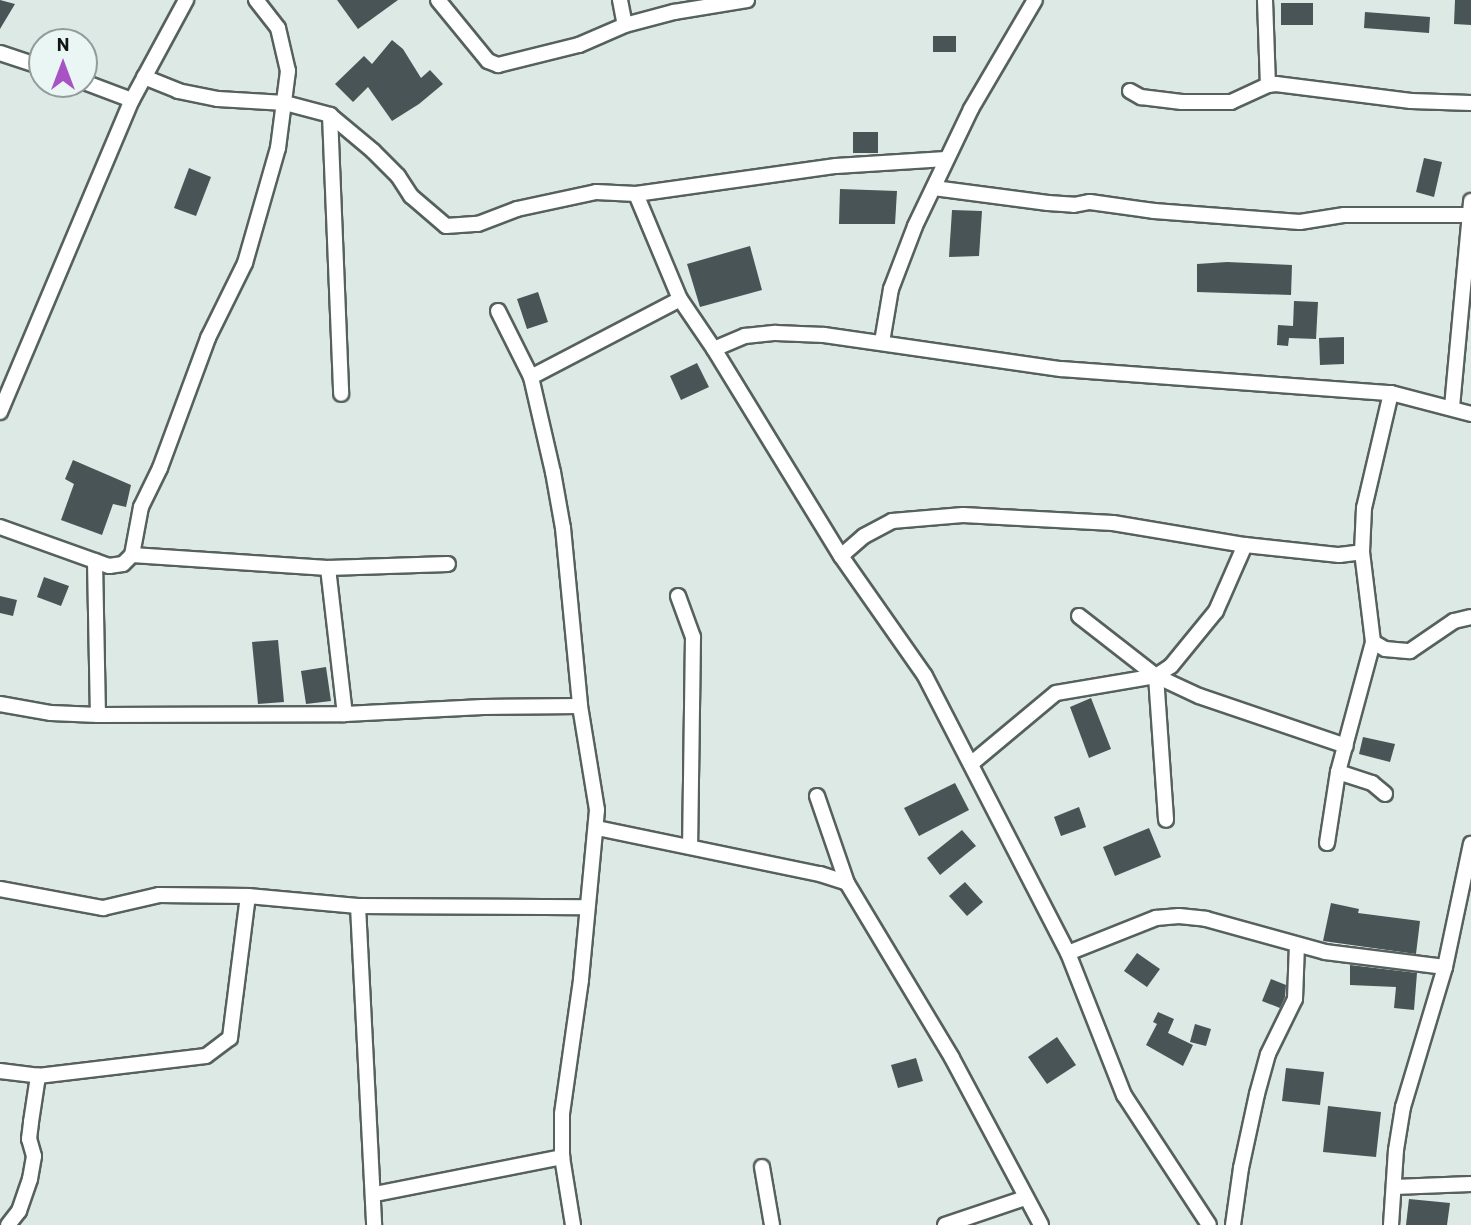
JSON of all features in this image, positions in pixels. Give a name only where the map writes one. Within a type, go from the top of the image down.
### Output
[{"type":"street","points":[[0,412],[132,100],[186,0]]},
{"type":"street","points":[[0,527],[109,566],[122,564],[132,555],[141,507],[208,338],[245,263],[278,148],[288,71],[278,28],[256,0]]},
{"type":"street","points":[[438,0],[488,61],[498,65],[579,45],[625,25],[674,12],[747,0]]},
{"type":"street","points":[[620,0],[625,25]]},
{"type":"street","points":[[882,342],[891,289],[915,226],[946,159],[1035,0]]},
{"type":"street","points":[[1265,0],[1268,85]]},
{"type":"street","points":[[0,53],[28,62]]},
{"type":"street","points":[[145,77],[178,91],[218,99],[285,103],[330,115],[373,151],[398,176],[411,196],[446,226],[478,225],[517,209],[596,192],[636,194],[836,166],[946,159]]},
{"type":"street","points":[[1130,91],[1141,97],[1182,102],[1231,102],[1268,85],[1411,102],[1471,103]]},
{"type":"street","points":[[98,87],[132,100]]},
{"type":"street","points":[[330,115],[341,394]]},
{"type":"street","points":[[934,188],[1048,203],[1074,205],[1090,202],[1154,212],[1300,222],[1344,215],[1470,208],[1452,407]]},
{"type":"street","points":[[636,194],[680,299],[714,349],[841,556],[925,676],[1068,953],[1124,1095],[1209,1225]]},
{"type":"street","points":[[531,377],[680,299]]},
{"type":"street","points":[[498,311],[531,377],[563,528],[580,706],[597,828],[581,980],[562,1114],[562,1157],[573,1225]]},
{"type":"street","points":[[714,349],[745,337],[776,333],[882,342],[1061,369],[1391,393],[1471,414]]},
{"type":"street","points":[[1327,843],[1338,772],[1373,642],[1362,552],[1364,508],[1391,393]]},
{"type":"street","points":[[841,556],[864,536],[892,521],[963,514],[1113,523],[1245,545],[1339,555],[1362,552]]},
{"type":"street","points":[[972,763],[1056,693],[1156,676],[1171,666],[1216,611],[1245,545]]},
{"type":"street","points":[[132,555],[328,568],[448,564]]},
{"type":"street","points":[[95,561],[97,715]]},
{"type":"street","points":[[328,568],[345,714]]},
{"type":"street","points":[[678,596],[693,637],[690,847]]},
{"type":"street","points":[[1080,616],[1156,676],[1199,696],[1346,746]]},
{"type":"street","points":[[1373,642],[1385,649],[1410,651],[1454,621],[1471,617]]},
{"type":"street","points":[[1156,676],[1166,820]]},
{"type":"street","points":[[0,704],[51,713],[97,715],[345,714],[483,707],[580,706]]},
{"type":"street","points":[[1338,772],[1372,783],[1385,794]]},
{"type":"street","points":[[817,796],[847,883],[952,1058],[1041,1225]]},
{"type":"street","points":[[597,828],[820,874],[847,883]]},
{"type":"street","points":[[1391,1225],[1403,1107],[1445,967],[1471,844]]},
{"type":"street","points":[[0,889],[103,908],[159,895],[248,896],[358,906],[587,907]]},
{"type":"street","points":[[0,1070],[38,1076],[206,1056],[230,1038],[248,896]]},
{"type":"street","points":[[358,906],[375,1194],[374,1225]]},
{"type":"street","points":[[1068,953],[1156,918],[1179,916],[1206,919],[1297,946],[1352,956],[1445,967]]},
{"type":"street","points":[[1233,1225],[1241,1168],[1257,1094],[1268,1054],[1295,999],[1297,946]]},
{"type":"street","points":[[8,1225],[19,1211],[30,1179],[34,1156],[30,1131],[38,1076]]},
{"type":"street","points":[[375,1194],[562,1157]]},
{"type":"street","points":[[762,1167],[772,1225]]},
{"type":"street","points":[[1394,1187],[1471,1184]]},
{"type":"street","points":[[945,1225],[1025,1198]]},
{"type":"building","points":[[0,0],[15,4],[0,29]]},
{"type":"building","points":[[337,0],[398,0],[358,29]]},
{"type":"building","points":[[1455,0],[1471,0],[1471,25],[1454,24]]},
{"type":"building","points":[[1281,3],[1313,3],[1313,25],[1281,25]]},
{"type":"building","points":[[1365,12],[1430,17],[1429,33],[1364,28]]},
{"type":"building","points":[[933,36],[956,36],[956,52],[933,52]]},
{"type":"building","points":[[392,40],[403,49],[421,78],[430,70],[443,84],[392,121],[368,87],[353,102],[335,84],[364,56],[372,64]]},
{"type":"building","points":[[853,132],[878,132],[878,153],[853,153]]},
{"type":"building","points":[[1424,158],[1442,162],[1434,197],[1416,192]]},
{"type":"building","points":[[189,168],[211,177],[196,216],[174,208]]},
{"type":"building","points":[[840,189],[897,191],[895,224],[839,224]]},
{"type":"building","points":[[952,210],[982,211],[979,256],[949,257]]},
{"type":"building","points":[[750,246],[762,290],[700,307],[687,264]]},
{"type":"building","points":[[1227,262],[1292,265],[1291,295],[1197,292],[1197,264]]},
{"type":"building","points":[[538,292],[548,322],[527,329],[517,299]]},
{"type":"building","points":[[1294,301],[1318,302],[1316,339],[1289,338],[1288,346],[1277,345],[1278,325],[1293,326]]},
{"type":"building","points":[[1344,337],[1344,364],[1320,365],[1319,338]]},
{"type":"building","points":[[697,363],[709,387],[681,400],[670,376]]},
{"type":"building","points":[[73,460],[131,485],[126,507],[113,504],[102,535],[61,520],[74,484],[65,479]]},
{"type":"building","points":[[44,577],[69,586],[61,606],[37,597]]},
{"type":"building","points":[[0,596],[17,600],[13,616],[0,613]]},
{"type":"building","points":[[278,640],[284,702],[258,704],[252,642]]},
{"type":"building","points":[[326,667],[331,701],[306,704],[301,671]]},
{"type":"building","points":[[1091,698],[1111,749],[1089,758],[1070,707]]},
{"type":"building","points":[[1363,737],[1395,744],[1390,762],[1359,754]]},
{"type":"building","points":[[955,783],[969,810],[919,836],[904,808]]},
{"type":"building","points":[[1079,807],[1086,827],[1061,836],[1054,817]]},
{"type":"building","points":[[1149,828],[1161,857],[1115,876],[1103,847]]},
{"type":"building","points":[[962,830],[976,846],[940,875],[927,858]]},
{"type":"building","points":[[965,882],[983,902],[967,916],[949,896]]},
{"type":"building","points":[[1331,903],[1359,909],[1358,913],[1420,921],[1416,954],[1323,941]]},
{"type":"building","points":[[1137,953],[1160,969],[1147,987],[1124,971]]},
{"type":"building","points":[[1350,965],[1417,973],[1414,1010],[1394,1008],[1396,987],[1350,985]]},
{"type":"building","points":[[1271,979],[1286,985],[1280,1008],[1262,1001]]},
{"type":"building","points":[[1158,1012],[1174,1019],[1168,1033],[1193,1045],[1183,1066],[1146,1045],[1157,1024],[1153,1022]]},
{"type":"building","points":[[1195,1024],[1211,1029],[1206,1046],[1190,1042]]},
{"type":"building","points":[[1057,1037],[1076,1065],[1047,1084],[1028,1057]]},
{"type":"building","points":[[916,1058],[923,1081],[898,1088],[891,1065]]},
{"type":"building","points":[[1286,1068],[1324,1072],[1320,1105],[1282,1101]]},
{"type":"building","points":[[1328,1106],[1381,1112],[1376,1157],[1323,1152]]},
{"type":"building","points":[[1409,1199],[1450,1203],[1447,1225],[1406,1225]]}]
